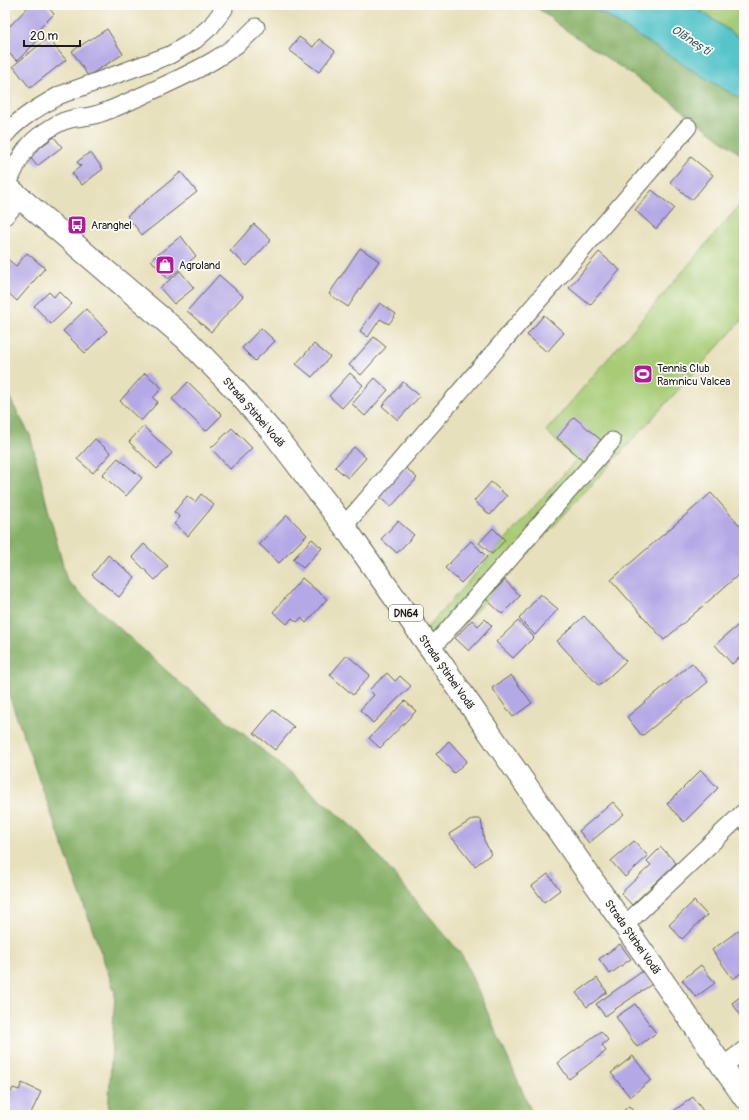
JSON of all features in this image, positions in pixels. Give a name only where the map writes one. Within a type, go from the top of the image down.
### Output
[{"type":"main road","name":"Strada Știrbei Vodă","points":[[11,189],[185,338],[229,382],[274,434],[344,526],[744,1097]]},
{"type":"street","points":[[5,136],[11,128],[60,95],[170,55],[195,40],[212,26],[224,8]]},
{"type":"street","points":[[5,216],[16,164],[38,136],[70,119],[99,114],[193,72],[233,48],[246,38],[256,27]]},
{"type":"street","points":[[344,526],[688,127]]},
{"type":"street","points":[[431,649],[612,441]]},
{"type":"street","points":[[624,925],[744,812]]},
{"type":"street","points":[[722,1066],[744,1050]]},
{"type":"green space","points":[[534,5],[589,5],[744,101],[744,157],[669,100],[563,28]]},
{"type":"green space","points":[[692,5],[744,5],[744,41]]},
{"type":"green space","name":"Tennis Club Ramnicu Valcea","points":[[744,200],[744,318],[442,648],[426,629],[576,460],[546,431]]},
{"type":"green space","points":[[5,390],[30,435],[67,581],[179,682],[246,736],[357,831],[462,955],[533,1115],[108,1115],[115,992],[5,684]]},
{"type":"water","name":"Olănești","points":[[589,5],[692,5],[744,41],[744,101],[689,68]]},
{"type":"building","points":[[30,5],[46,5],[54,14],[33,35],[38,40],[17,61],[5,49],[5,31]]},
{"type":"building","points":[[107,29],[123,54],[88,76],[72,51]]},
{"type":"building","points":[[299,37],[313,47],[319,39],[335,51],[319,72],[289,50]]},
{"type":"building","points":[[48,38],[66,60],[30,88],[13,66]]},
{"type":"building","points":[[54,137],[62,147],[37,166],[29,156]]},
{"type":"building","points":[[90,152],[103,169],[82,185],[72,173],[81,166],[77,162]]},
{"type":"building","points":[[691,157],[713,175],[692,200],[670,182]]},
{"type":"building","points":[[181,172],[197,192],[142,235],[127,216]]},
{"type":"building","points":[[652,190],[674,208],[656,229],[635,210]]},
{"type":"building","points":[[254,224],[271,240],[247,266],[230,251]]},
{"type":"building","points":[[181,236],[196,256],[168,279],[151,260]]},
{"type":"building","points":[[360,248],[379,261],[348,307],[329,294]]},
{"type":"building","points":[[599,252],[620,270],[590,305],[569,288]]},
{"type":"building","points":[[27,253],[45,268],[17,301],[5,290],[5,257],[16,266]]},
{"type":"building","points":[[180,271],[194,288],[174,304],[160,288]]},
{"type":"building","points":[[219,275],[243,296],[211,332],[187,311]]},
{"type":"building","points":[[59,291],[72,304],[51,324],[34,306],[49,292],[54,297]]},
{"type":"building","points":[[380,303],[396,314],[389,324],[380,319],[368,337],[360,331]]},
{"type":"building","points":[[86,309],[107,331],[85,353],[63,331]]},
{"type":"building","points":[[544,315],[564,333],[547,352],[527,335]]},
{"type":"building","points":[[261,328],[275,341],[255,361],[242,348]]},
{"type":"building","points":[[374,337],[386,347],[361,375],[349,365]]},
{"type":"building","points":[[314,344],[330,357],[312,377],[296,364]]},
{"type":"building","points":[[145,373],[162,388],[153,398],[158,402],[141,421],[120,401]]},
{"type":"building","points":[[350,373],[363,385],[342,408],[329,396]]},
{"type":"building","points":[[375,378],[388,390],[365,416],[352,404]]},
{"type":"building","points":[[188,382],[222,415],[206,431],[172,399]]},
{"type":"building","points":[[403,382],[420,396],[398,420],[382,406]]},
{"type":"building","points":[[574,417],[601,440],[584,461],[557,438]]},
{"type":"building","points":[[143,426],[172,453],[157,469],[129,442]]},
{"type":"building","points":[[232,428],[252,448],[230,469],[211,448]]},
{"type":"building","points":[[95,439],[111,453],[93,473],[77,459]]},
{"type":"building","points":[[354,447],[366,458],[348,478],[335,467]]},
{"type":"building","points":[[118,458],[142,478],[126,496],[102,475]]},
{"type":"building","points":[[405,467],[417,478],[391,507],[378,496]]},
{"type":"building","points":[[491,482],[507,496],[490,515],[474,501]]},
{"type":"building","points":[[711,493],[744,530],[744,570],[664,640],[611,580]]},
{"type":"building","points":[[201,494],[214,505],[188,536],[174,524],[180,517],[174,512],[187,496],[195,502]]},
{"type":"building","points":[[287,515],[307,535],[279,563],[259,544]]},
{"type":"building","points":[[398,521],[414,535],[397,553],[381,539]]},
{"type":"building","points":[[493,528],[505,540],[492,554],[479,543]]},
{"type":"building","points":[[312,539],[322,548],[303,568],[293,559]]},
{"type":"building","points":[[471,541],[487,557],[461,583],[445,568]]},
{"type":"building","points":[[144,544],[168,566],[155,580],[132,557]]},
{"type":"building","points":[[108,555],[135,577],[119,597],[92,575]]},
{"type":"building","points":[[302,578],[327,599],[306,623],[301,618],[297,622],[292,618],[287,624],[273,612]]},
{"type":"building","points":[[505,580],[520,596],[502,614],[486,599]]},
{"type":"building","points":[[540,594],[558,609],[535,635],[519,619]]},
{"type":"building","points":[[584,616],[626,661],[599,686],[557,641]]},
{"type":"building","points":[[485,619],[492,626],[469,651],[455,638],[472,620],[478,626]]},
{"type":"building","points":[[744,620],[744,654],[732,664],[715,645]]},
{"type":"building","points":[[518,621],[534,637],[513,658],[496,642]]},
{"type":"building","points":[[347,655],[370,675],[353,695],[330,675]]},
{"type":"building","points":[[692,663],[708,682],[642,736],[627,717]]},
{"type":"building","points":[[387,673],[395,681],[400,676],[411,686],[373,723],[360,710],[374,695],[369,690]]},
{"type":"building","points":[[511,675],[532,703],[513,717],[492,688]]},
{"type":"building","points":[[405,701],[416,711],[380,748],[369,738]]},
{"type":"building","points":[[273,710],[294,727],[275,750],[254,733]]},
{"type":"building","points":[[449,741],[467,761],[454,773],[436,754]]},
{"type":"building","points":[[701,770],[718,788],[684,822],[667,804]]},
{"type":"building","points":[[613,802],[624,814],[589,843],[579,831]]},
{"type":"building","points":[[473,819],[481,819],[484,840],[491,854],[475,866],[449,834]]},
{"type":"building","points":[[744,822],[744,833],[739,828]]},
{"type":"building","points":[[634,841],[648,856],[625,877],[611,861]]},
{"type":"building","points":[[661,847],[676,863],[632,905],[621,893],[651,865],[647,861]]},
{"type":"building","points":[[548,874],[560,890],[544,902],[532,886]]},
{"type":"building","points":[[694,901],[707,915],[682,939],[669,925]]},
{"type":"building","points":[[739,930],[744,937],[744,971],[733,979],[712,950]]},
{"type":"building","points":[[620,944],[631,959],[610,974],[599,959]]},
{"type":"building","points":[[701,965],[715,983],[696,997],[682,980]]},
{"type":"building","points":[[643,971],[652,984],[605,1016],[596,1004]]},
{"type":"building","points":[[597,978],[607,992],[587,1007],[576,993]]},
{"type":"building","points":[[744,994],[744,1020],[732,1003]]},
{"type":"building","points":[[635,1004],[656,1033],[637,1047],[616,1017]]},
{"type":"building","points":[[601,1031],[608,1040],[602,1045],[606,1051],[569,1079],[558,1063]]},
{"type":"building","points":[[633,1056],[651,1080],[630,1097],[611,1073]]},
{"type":"building","points":[[22,1083],[41,1092],[30,1115],[9,1115],[5,1113],[5,1104],[13,1088],[19,1090]]},
{"type":"building","points":[[693,1097],[706,1115],[668,1115]]},
{"type":"building","points":[[629,1106],[636,1115],[618,1115]]},
{"type":"place","name":"Aranghel","points":[[77,225]]},
{"type":"place","name":"Agroland","points":[[165,265]]},
{"type":"place","name":"Tennis Club Ramnicu Valcea","points":[[643,374]]}]
